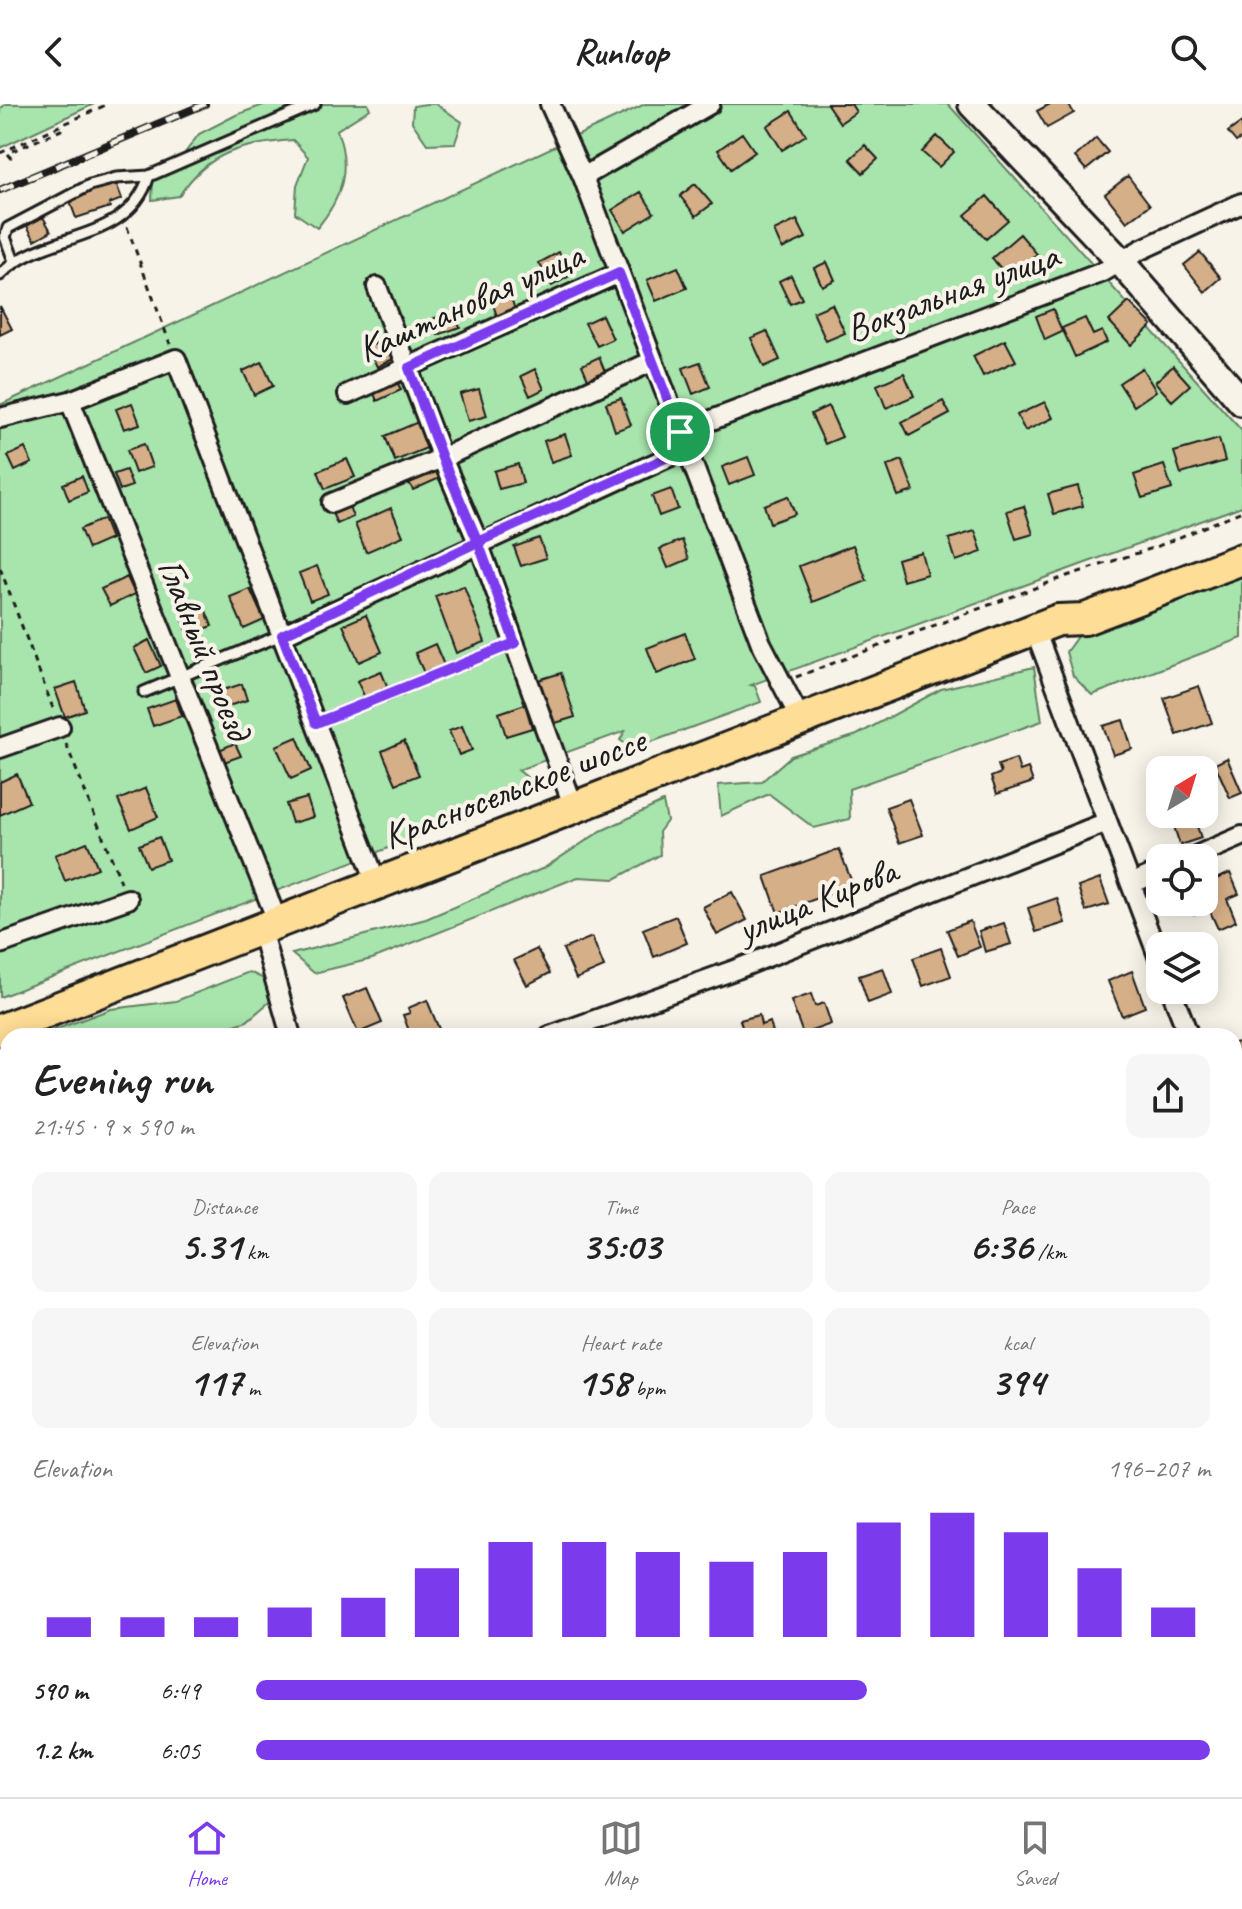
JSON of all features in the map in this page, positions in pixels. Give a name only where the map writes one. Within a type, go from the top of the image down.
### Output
[{"type":"highway","name":"Красносельское шоссе","points":[[1046,625],[1077,602],[1242,537]]},
{"type":"highway","name":"Красносельское шоссе","points":[[5,1028],[1046,625],[1085,619],[1242,559]]},
{"type":"main road","points":[[972,104],[1121,262],[1242,402]]},
{"type":"street","points":[[550,104],[583,177],[761,643],[801,720]]},
{"type":"street","points":[[583,177],[710,104]]},
{"type":"street","name":"Вокзальная улица","points":[[282,635],[683,441],[1103,272],[1242,203]]},
{"type":"street","name":"Каштановая улица","points":[[348,394],[619,273]]},
{"type":"street","points":[[377,287],[442,458],[478,542],[574,808]]},
{"type":"street","points":[[0,418],[70,401],[176,359],[377,884]]},
{"type":"street","points":[[332,503],[442,458],[653,361]]},
{"type":"street","name":"Главный проезд","points":[[70,401],[179,679],[269,926],[289,1028]]},
{"type":"street","points":[[1046,625],[1107,822],[1149,932]]},
{"type":"street","points":[[0,748],[60,727]]},
{"type":"street","name":"улица Кирова","points":[[572,1028],[737,969],[1107,822]]},
{"type":"street","points":[[1218,846],[1242,836]]},
{"type":"street","points":[[1131,884],[1146,877]]},
{"type":"street","points":[[0,944],[128,899]]},
{"type":"street","points":[[1176,1004],[1186,1028]]},
{"type":"lane","points":[[14,261],[5,237],[8,228],[21,218],[90,185],[116,178],[149,176],[315,104]]},
{"type":"lane","points":[[0,275],[14,261],[124,217],[144,191],[149,176]]},
{"type":"lane","points":[[144,692],[282,635]]},
{"type":"lane","points":[[316,723],[515,643]]},
{"type":"path","points":[[0,153],[108,104]]},
{"type":"path","points":[[11,159],[8,153],[61,130],[59,125]]},
{"type":"path","points":[[124,217],[176,359]]},
{"type":"path","points":[[781,682],[1019,593],[1156,547],[1242,511]]},
{"type":"green space","points":[[6,104],[94,104],[0,148],[0,109]]},
{"type":"green space","points":[[266,104],[368,104],[370,109],[337,130],[343,157],[342,182],[333,205],[317,228],[295,213],[297,185],[308,157],[293,140],[228,153],[202,169],[179,196],[152,200],[153,179],[181,158],[199,134]]},
{"type":"green space","points":[[436,104],[462,122],[455,143],[427,144],[412,122],[413,106]]},
{"type":"green space","points":[[645,104],[948,104],[1242,431],[1242,506],[751,685],[755,686],[761,702],[632,749],[620,740],[625,731],[518,770],[542,789],[0,997],[0,405]]},
{"type":"green space","points":[[1242,567],[1242,638],[1092,695],[1073,676],[1066,652],[1081,631]]},
{"type":"green space","points":[[1034,667],[1042,721],[849,789],[850,819],[814,828],[769,794],[721,816],[718,785],[761,782],[791,756],[857,735],[941,689]]},
{"type":"green space","points":[[663,802],[667,821],[659,832],[660,855],[615,879],[578,877],[372,959],[314,973],[292,954],[426,919],[544,868],[601,831]]},
{"type":"green space","points":[[249,972],[262,978],[274,998],[247,1021],[226,1028],[60,1028],[111,1009],[176,1001]]},
{"type":"building","points":[[827,104],[851,104],[856,112],[840,123]]},
{"type":"building","points":[[1050,104],[1068,104],[1074,113],[1047,128],[1037,111]]},
{"type":"building","points":[[791,111],[806,135],[782,150],[767,126]]},
{"type":"building","points":[[1242,122],[1242,138],[1236,142],[1228,132]]},
{"type":"building","points":[[742,133],[755,152],[731,169],[718,150]]},
{"type":"building","points":[[937,136],[954,152],[939,167],[922,152]]},
{"type":"building","points":[[1096,138],[1108,152],[1086,170],[1075,157]]},
{"type":"building","points":[[865,145],[878,159],[863,173],[850,159]]},
{"type":"building","points":[[1128,176],[1150,205],[1127,222],[1105,194]]},
{"type":"building","points":[[115,180],[122,199],[109,204],[110,207],[76,218],[69,199]]},
{"type":"building","points":[[695,184],[712,204],[696,216],[680,196]]},
{"type":"building","points":[[641,192],[654,213],[625,231],[612,210]]},
{"type":"building","points":[[987,196],[1008,220],[986,239],[965,215]]},
{"type":"building","points":[[43,217],[51,231],[35,240],[27,226]]},
{"type":"building","points":[[797,220],[806,238],[782,249],[774,231]]},
{"type":"building","points":[[1020,234],[1037,254],[1008,277],[992,258]]},
{"type":"building","points":[[559,252],[571,275],[552,286],[539,263]]},
{"type":"building","points":[[1200,252],[1221,278],[1205,292],[1184,265]]},
{"type":"building","points":[[827,262],[835,280],[822,286],[814,268]]},
{"type":"building","points":[[678,267],[687,288],[656,301],[647,280]]},
{"type":"building","points":[[791,275],[802,299],[790,304],[779,281]]},
{"type":"building","points":[[507,285],[515,310],[497,316],[488,291]]},
{"type":"building","points":[[1129,302],[1152,325],[1131,345],[1109,321]]},
{"type":"building","points":[[832,304],[845,333],[826,341],[813,312]]},
{"type":"building","points":[[0,306],[12,329],[0,335]]},
{"type":"building","points":[[1053,309],[1062,332],[1045,340],[1036,316]]},
{"type":"building","points":[[454,311],[460,327],[438,335],[432,319]]},
{"type":"building","points":[[602,315],[613,339],[597,346],[585,323]]},
{"type":"building","points":[[1085,318],[1093,335],[1102,331],[1107,342],[1075,357],[1062,328]]},
{"type":"building","points":[[767,331],[780,360],[764,367],[751,338]]},
{"type":"building","points":[[383,340],[393,359],[377,367],[368,347]]},
{"type":"building","points":[[1005,340],[1016,361],[983,376],[973,356]]},
{"type":"building","points":[[599,357],[605,372],[588,379],[582,365]]},
{"type":"building","points":[[262,362],[273,386],[254,395],[243,371]]},
{"type":"building","points":[[700,362],[710,387],[693,394],[683,368]]},
{"type":"building","points":[[1173,366],[1190,385],[1172,401],[1155,382]]},
{"type":"building","points":[[1142,368],[1156,391],[1134,406],[1119,383]]},
{"type":"building","points":[[535,369],[544,389],[530,396],[521,376]]},
{"type":"building","points":[[904,373],[914,396],[886,408],[877,385]]},
{"type":"building","points":[[396,379],[401,390],[377,401],[372,389]]},
{"type":"building","points":[[479,389],[487,416],[468,421],[460,394]]},
{"type":"building","points":[[621,398],[631,425],[615,431],[606,403]]},
{"type":"building","points":[[943,401],[950,414],[909,436],[902,422]]},
{"type":"building","points":[[1045,402],[1053,418],[1025,431],[1017,415]]},
{"type":"building","points":[[132,403],[140,424],[124,429],[116,409]]},
{"type":"building","points":[[828,406],[842,437],[825,444],[811,414]]},
{"type":"building","points":[[418,422],[429,447],[395,461],[385,436]]},
{"type":"building","points":[[565,434],[572,455],[551,462],[544,441]]},
{"type":"building","points":[[1219,439],[1225,461],[1181,474],[1174,452]]},
{"type":"building","points":[[144,444],[152,467],[135,473],[127,450]]},
{"type":"building","points":[[25,448],[32,463],[15,471],[8,456]]},
{"type":"building","points":[[748,457],[755,475],[729,485],[722,467]]},
{"type":"building","points":[[347,459],[355,477],[325,489],[318,471]]},
{"type":"building","points":[[902,460],[914,491],[898,496],[887,466]]},
{"type":"building","points":[[518,464],[523,483],[499,489],[494,471]]},
{"type":"building","points":[[436,465],[442,477],[413,490],[407,479]]},
{"type":"building","points":[[1164,465],[1172,489],[1142,498],[1134,475]]},
{"type":"building","points":[[126,470],[132,486],[120,490],[114,474]]},
{"type":"building","points":[[82,476],[88,492],[69,500],[63,484]]},
{"type":"building","points":[[1078,486],[1083,506],[1054,514],[1048,494]]},
{"type":"building","points":[[671,489],[678,509],[659,516],[652,496]]},
{"type":"building","points":[[788,496],[795,514],[770,523],[764,505]]},
{"type":"building","points":[[348,504],[353,517],[337,524],[331,511]]},
{"type":"building","points":[[1024,506],[1033,534],[1016,539],[1007,511]]},
{"type":"building","points":[[391,508],[403,536],[366,552],[355,524]]},
{"type":"building","points":[[103,519],[111,539],[88,549],[80,529]]},
{"type":"building","points":[[975,531],[982,552],[956,561],[949,539]]},
{"type":"building","points":[[539,538],[546,558],[521,566],[514,547]]},
{"type":"building","points":[[682,540],[689,559],[668,568],[660,549]]},
{"type":"building","points":[[853,545],[867,581],[813,602],[799,566]]},
{"type":"building","points":[[921,552],[927,574],[903,581],[897,559]]},
{"type":"building","points":[[317,566],[328,594],[310,601],[299,573]]},
{"type":"building","points":[[127,577],[135,594],[110,606],[101,589]]},
{"type":"building","points":[[464,586],[485,642],[456,653],[435,596]]},
{"type":"building","points":[[250,589],[264,620],[244,629],[230,597]]},
{"type":"building","points":[[206,611],[212,626],[189,635],[183,619]]},
{"type":"building","points":[[366,615],[382,652],[359,662],[343,625]]},
{"type":"building","points":[[685,633],[695,659],[657,674],[647,648]]},
{"type":"building","points":[[149,640],[161,666],[146,673],[134,648]]},
{"type":"building","points":[[435,644],[444,665],[424,673],[415,653]]},
{"type":"building","points":[[381,671],[388,688],[365,698],[357,681]]},
{"type":"building","points":[[561,673],[575,717],[549,725],[535,681]]},
{"type":"building","points":[[76,682],[85,710],[65,717],[55,689]]},
{"type":"building","points":[[242,684],[247,700],[222,708],[217,692]]},
{"type":"building","points":[[1199,686],[1212,723],[1177,735],[1164,698]]},
{"type":"building","points":[[176,699],[182,716],[153,726],[147,709]]},
{"type":"building","points":[[525,704],[532,728],[506,736],[499,713]]},
{"type":"building","points":[[1123,720],[1132,749],[1113,755],[1103,726]]},
{"type":"building","points":[[462,726],[472,750],[459,755],[449,731]]},
{"type":"building","points":[[297,737],[311,770],[291,779],[276,746]]},
{"type":"building","points":[[404,741],[419,775],[396,784],[382,751]]},
{"type":"building","points":[[235,743],[241,756],[224,762],[219,750]]},
{"type":"building","points":[[1227,758],[1242,793],[1230,798],[1218,771],[1218,762]]},
{"type":"building","points":[[1016,759],[1020,771],[1028,768],[1033,782],[997,794],[991,777],[1001,773],[998,765]]},
{"type":"building","points":[[17,774],[29,802],[0,815],[0,782]]},
{"type":"building","points":[[146,788],[158,817],[131,829],[118,800]]},
{"type":"building","points":[[307,798],[313,817],[292,823],[286,804]]},
{"type":"building","points":[[909,799],[923,835],[899,843],[886,807]]},
{"type":"building","points":[[1175,828],[1198,828],[1201,838],[1180,844]]},
{"type":"building","points":[[159,837],[168,860],[148,867],[139,845]]},
{"type":"building","points":[[87,842],[98,868],[65,881],[55,855]]},
{"type":"building","points":[[839,849],[853,885],[778,913],[765,876]]},
{"type":"building","points":[[1230,873],[1239,894],[1227,899],[1236,921],[1218,929],[1212,916],[1218,916],[1218,878]]},
{"type":"building","points":[[1100,879],[1109,904],[1086,911],[1078,887]]},
{"type":"building","points":[[732,892],[747,920],[717,935],[703,907]]},
{"type":"building","points":[[1057,898],[1065,923],[1036,932],[1028,908]]},
{"type":"building","points":[[676,916],[687,943],[654,957],[643,929]]},
{"type":"building","points":[[970,921],[980,947],[958,956],[947,930]]},
{"type":"building","points":[[1004,923],[1011,944],[985,952],[979,931]]},
{"type":"building","points":[[592,937],[604,967],[576,979],[563,949]]},
{"type":"building","points":[[941,948],[951,976],[923,986],[913,958]]},
{"type":"building","points":[[537,949],[550,973],[527,985],[514,960]]},
{"type":"building","points":[[883,968],[892,994],[868,1003],[859,976]]},
{"type":"building","points":[[1132,971],[1145,1007],[1122,1016],[1108,981]]},
{"type":"building","points":[[367,988],[382,1023],[370,1028],[356,1028],[343,998]]},
{"type":"building","points":[[811,994],[815,1006],[824,1003],[831,1024],[820,1028],[801,1028],[791,1001]]},
{"type":"building","points":[[427,1000],[439,1028],[408,1028],[403,1015],[410,1013],[408,1008]]},
{"type":"building","points":[[759,1015],[761,1025],[770,1022],[772,1028],[742,1028],[740,1020]]},
{"type":"railway","points":[[0,190],[205,104]]},
{"type":"route","points":[[680,432],[619,273],[409,368],[442,458],[478,542],[282,635],[316,723],[515,643],[478,542],[686,449],[680,432]]}]
